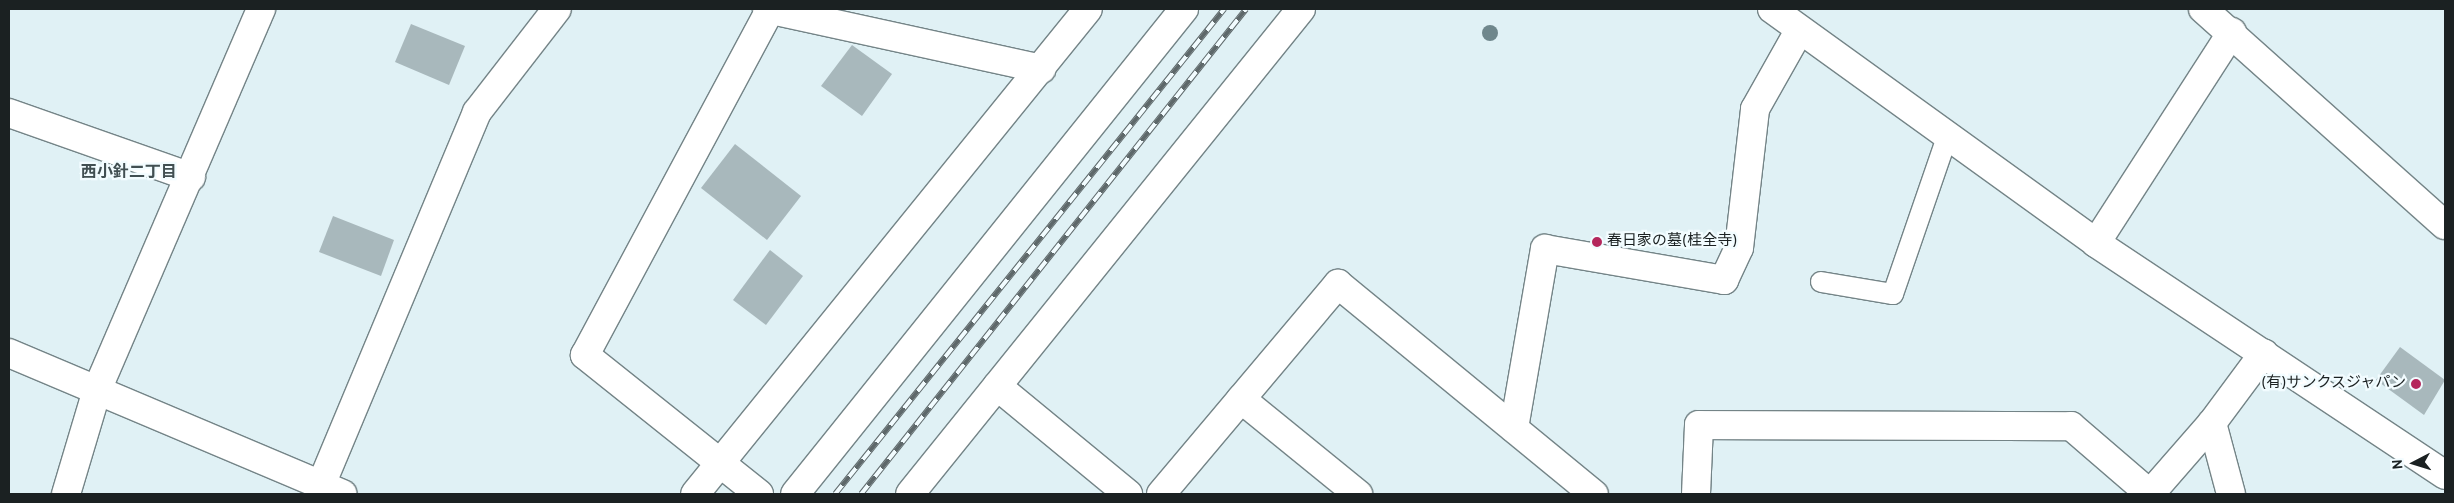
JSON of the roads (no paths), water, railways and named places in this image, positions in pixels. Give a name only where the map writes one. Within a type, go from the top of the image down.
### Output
[{"type":"street","points":[[66,494],[97,390],[191,177],[261,9]]},
{"type":"street","points":[[759,494],[719,465],[585,355],[768,9],[1042,69]]},
{"type":"street","points":[[695,494],[1042,69],[1088,9]]},
{"type":"street","points":[[795,494],[1184,9]]},
{"type":"street","points":[[910,494],[1301,9]]},
{"type":"street","points":[[1772,9],[1799,31],[2096,243],[2445,475]]},
{"type":"street","points":[[2203,9],[2232,32],[2445,225]]},
{"type":"street","points":[[9,353],[332,490],[477,112],[543,13]]},
{"type":"street","points":[[1514,428],[1545,249],[1724,280],[1739,248],[1755,109],[1799,31]]},
{"type":"street","points":[[2096,243],[2232,32]]},
{"type":"street","points":[[9,113],[191,177]]},
{"type":"street","points":[[1161,494],[1338,284],[1594,494]]},
{"type":"street","points":[[1696,494],[1699,425],[2071,426],[2150,494],[2212,423],[2264,353]]},
{"type":"street","points":[[998,386],[1128,494]]},
{"type":"street","points":[[1241,399],[1358,494]]},
{"type":"street","points":[[2212,423],[2231,494]]},
{"type":"lane","points":[[1820,282],[1893,294],[1947,137]]},
{"type":"railway","points":[[835,494],[1224,9]]},
{"type":"railway","points":[[861,494],[1246,9]]},
{"type":"place","name":"春日家の墓(桂全寺)","points":[[1597,242]]},
{"type":"place","name":"(有)サンクスジャパン","points":[[2416,384]]},
{"type":"district","name":"西小針二丁目","points":[[129,173]]}]
